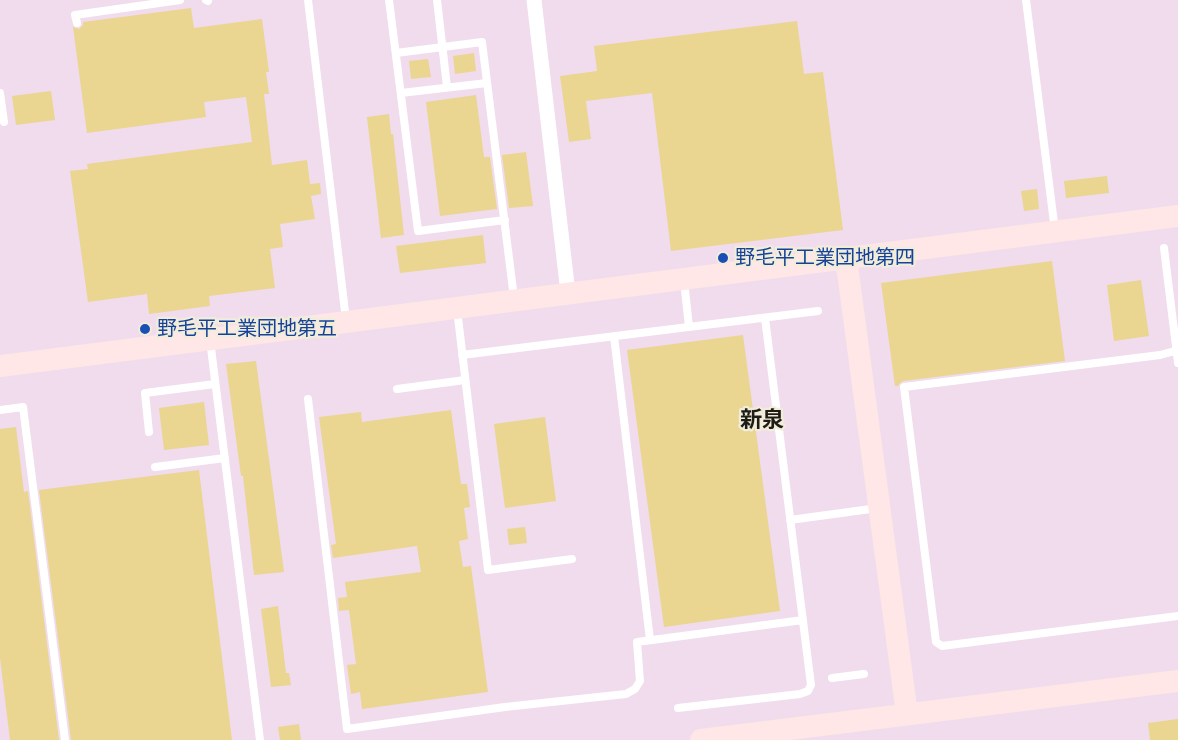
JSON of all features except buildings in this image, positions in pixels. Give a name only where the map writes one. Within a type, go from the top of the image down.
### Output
[{"type":"street","points":[[534,0],[568,293]]},
{"type":"street","points":[[0,366],[1178,216]]},
{"type":"street","points":[[846,258],[907,714]]},
{"type":"street","points":[[701,740],[1178,681]]},
{"type":"lane","points":[[77,23],[75,15],[180,0]]},
{"type":"lane","points":[[308,0],[346,321]]},
{"type":"lane","points":[[389,0],[418,231],[505,220]]},
{"type":"lane","points":[[437,0],[447,87]]},
{"type":"lane","points":[[1026,0],[1055,231]]},
{"type":"lane","points":[[396,52],[482,42],[514,300]]},
{"type":"lane","points":[[401,93],[488,82]]},
{"type":"lane","points":[[0,93],[4,122]]},
{"type":"lane","points":[[1164,248],[1178,363]]},
{"type":"lane","points":[[684,278],[689,327]]},
{"type":"lane","points":[[456,307],[488,570],[572,560]]},
{"type":"lane","points":[[462,355],[818,311]]},
{"type":"lane","points":[[678,708],[800,694],[808,691],[811,685],[765,318]]},
{"type":"lane","points":[[614,336],[650,640]]},
{"type":"lane","points":[[210,339],[260,740]]},
{"type":"lane","points":[[1177,350],[1160,355],[904,387],[936,642],[942,646],[1178,616]]},
{"type":"lane","points":[[397,388],[465,380]]},
{"type":"lane","points":[[150,432],[145,393],[216,384]]},
{"type":"lane","points":[[308,399],[347,729],[505,707],[626,694],[635,689],[640,681],[637,642],[803,620]]},
{"type":"lane","points":[[0,410],[23,407],[65,740]]},
{"type":"lane","points":[[154,467],[225,458]]},
{"type":"lane","points":[[790,520],[879,508]]},
{"type":"lane","points":[[832,678],[864,674]]},
{"type":"shaded area","points":[[0,0],[1178,0],[1178,740],[0,740]]},
{"type":"place","name":"野毛平工業団地第四","points":[[723,258]]},
{"type":"place","name":"野毛平工業団地第五","points":[[145,329]]},
{"type":"district","name":"新泉","points":[[762,421]]}]
